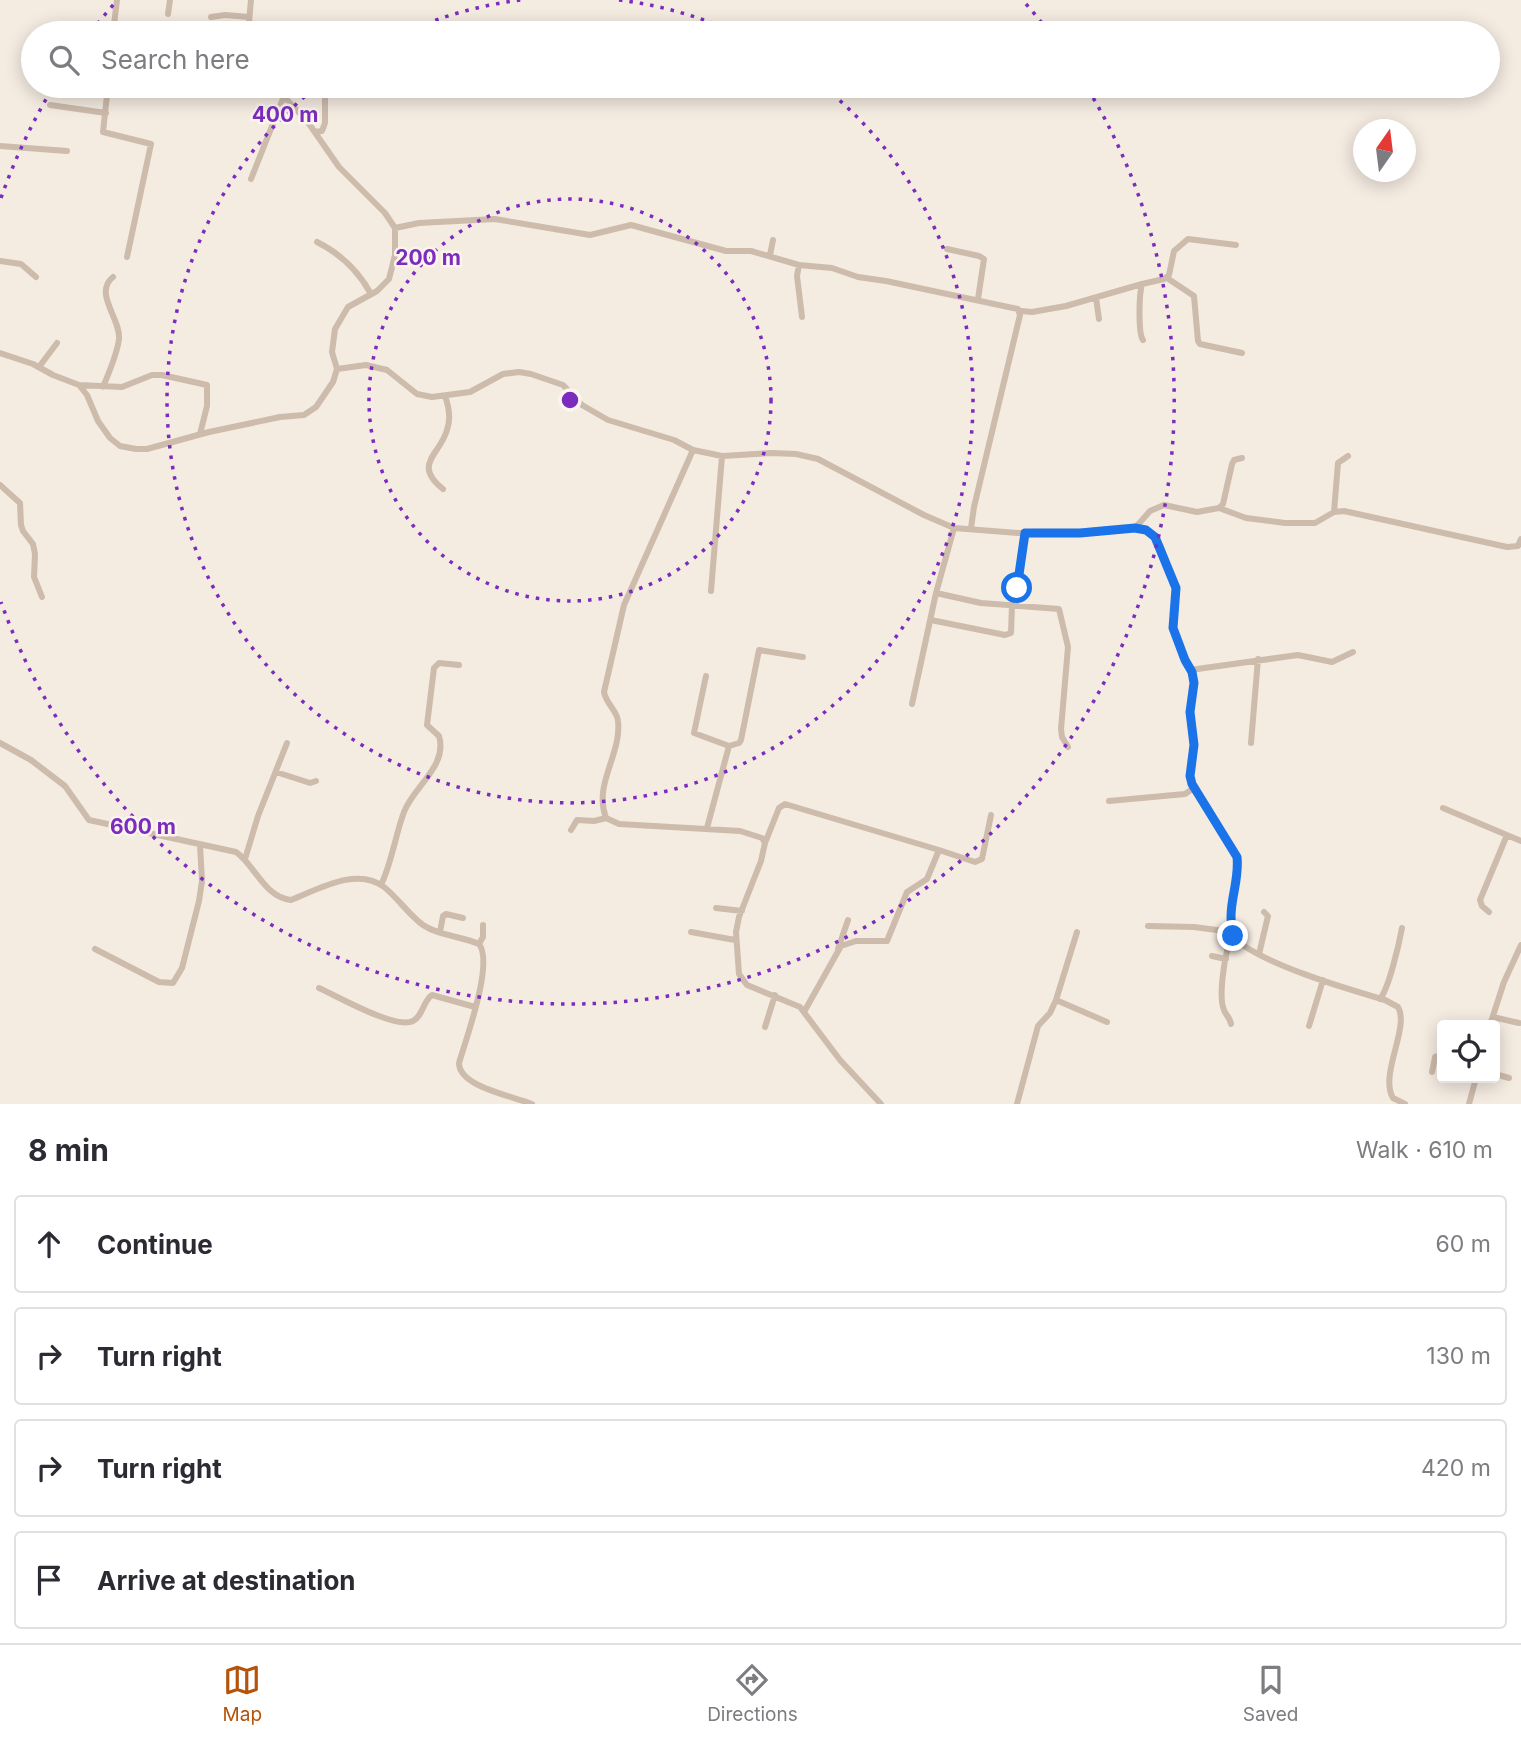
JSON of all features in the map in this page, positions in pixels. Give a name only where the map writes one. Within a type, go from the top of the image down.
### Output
[{"type":"street","points":[[114,21],[117,0]]},
{"type":"street","points":[[169,14],[170,0]]},
{"type":"street","points":[[249,21],[251,0]]},
{"type":"street","points":[[211,17],[249,17]]},
{"type":"street","points":[[107,98],[103,132],[151,144],[127,257]]},
{"type":"street","points":[[251,179],[283,98]]},
{"type":"street","points":[[79,385],[104,431],[120,446],[147,449],[200,434],[310,412],[333,382],[337,369],[332,352],[335,329],[348,307],[383,285],[393,267],[395,228],[385,213],[339,167],[315,132],[286,98]]},
{"type":"street","points":[[315,132],[322,131],[325,123],[325,98]]},
{"type":"street","points":[[50,105],[106,113]]},
{"type":"street","points":[[0,146],[67,151]]},
{"type":"street","points":[[395,228],[419,223],[495,219],[590,235],[631,225],[726,251],[751,251],[799,265],[838,269],[872,280],[978,299],[1021,310],[1040,311],[1167,278],[1194,296],[1200,344],[1242,353]]},
{"type":"street","points":[[1167,278],[1174,251],[1188,239],[1236,245]]},
{"type":"street","points":[[770,255],[773,240]]},
{"type":"street","points":[[317,242],[335,250],[360,275],[371,293]]},
{"type":"street","points":[[947,249],[984,259],[978,299]]},
{"type":"street","points":[[0,261],[21,264],[36,277]]},
{"type":"street","points":[[799,265],[797,276],[802,317]]},
{"type":"street","points":[[103,387],[119,339],[118,328],[106,299],[108,282],[113,278]]},
{"type":"street","points":[[1142,284],[1139,329],[1143,340]]},
{"type":"street","points":[[1096,298],[1099,320]]},
{"type":"street","points":[[971,528],[1021,310]]},
{"type":"street","points":[[39,367],[57,343]]},
{"type":"street","points":[[0,353],[79,385],[122,387],[152,375],[207,385],[207,406],[200,434]]},
{"type":"street","points":[[337,369],[357,365],[377,366],[394,373],[417,394],[432,397],[470,392],[496,377],[519,372],[563,385],[582,405],[608,421],[674,440],[693,450],[722,456],[772,453],[818,458],[924,515],[954,528],[1025,533],[1080,533],[1135,528],[1146,530],[1155,537],[1176,588],[1173,628],[1194,683],[1190,722],[1194,745],[1190,776],[1194,788],[1237,857],[1238,867],[1230,906],[1232,934],[1227,947],[1222,1006],[1231,1024]]},
{"type":"street","points":[[443,489],[435,483],[428,470],[429,461],[447,432],[449,406],[445,396]]},
{"type":"street","points":[[606,818],[602,799],[618,719],[607,703],[604,692],[618,623],[635,575],[693,450]]},
{"type":"street","points":[[711,591],[722,456]]},
{"type":"street","points":[[1334,512],[1338,463],[1348,456]]},
{"type":"street","points":[[1219,508],[1223,504],[1232,464],[1234,460],[1242,458]]},
{"type":"street","points":[[0,485],[20,503],[21,525],[33,544],[33,573],[42,597]]},
{"type":"street","points":[[1135,528],[1150,511],[1164,505],[1197,512],[1219,508],[1246,518],[1285,523],[1315,523],[1334,512],[1344,511],[1507,547],[1518,546],[1521,539]]},
{"type":"street","points":[[912,704],[936,593],[954,528]]},
{"type":"street","points":[[931,620],[1005,635],[1011,633],[1025,533]]},
{"type":"street","points":[[936,593],[981,603],[1056,608],[1061,614],[1068,647],[1060,729],[1068,747]]},
{"type":"street","points":[[706,676],[695,733],[729,746],[735,745],[741,740],[759,650],[803,657]]},
{"type":"street","points":[[1191,670],[1298,655],[1332,662],[1353,652]]},
{"type":"street","points":[[1251,743],[1258,659]]},
{"type":"street","points":[[382,885],[405,810],[441,753],[439,736],[427,725],[433,668],[439,663],[459,665]]},
{"type":"street","points":[[0,743],[65,786],[89,820],[230,850],[245,859],[265,885],[285,900],[348,881],[364,880],[382,885],[423,925],[479,944]]},
{"type":"street","points":[[245,859],[258,816],[287,743]]},
{"type":"street","points":[[707,828],[729,746]]},
{"type":"street","points":[[276,772],[310,783],[316,782]]},
{"type":"street","points":[[1109,801],[1185,793],[1194,788]]},
{"type":"street","points":[[881,1104],[839,1060],[804,1012],[790,1001],[753,988],[741,978],[735,940],[765,843],[779,808],[785,804],[975,862],[982,859],[991,815]]},
{"type":"street","points":[[1443,808],[1521,841]]},
{"type":"street","points":[[570,830],[574,821],[606,818],[619,824],[740,831],[758,835],[765,843]]},
{"type":"street","points":[[1489,912],[1480,900],[1507,835]]},
{"type":"street","points":[[95,949],[159,982],[173,983],[182,968],[199,901],[202,881],[200,845]]},
{"type":"street","points":[[838,950],[848,942],[887,941],[907,892],[927,879],[939,850]]},
{"type":"street","points":[[716,908],[742,911]]},
{"type":"street","points":[[1259,954],[1268,920],[1264,912]]},
{"type":"street","points":[[440,932],[443,916],[446,914],[463,918]]},
{"type":"street","points":[[804,1012],[838,950],[848,920]]},
{"type":"street","points":[[479,944],[483,937],[483,925]]},
{"type":"street","points":[[1148,926],[1194,927],[1232,934],[1241,945],[1259,954],[1398,1007],[1402,1019],[1394,1050],[1389,1089],[1393,1098],[1405,1104]]},
{"type":"street","points":[[1380,999],[1385,992],[1402,928]]},
{"type":"street","points":[[691,932],[735,940]]},
{"type":"street","points":[[1017,1104],[1038,1026],[1050,1013],[1056,1000],[1077,932]]},
{"type":"street","points":[[479,944],[484,956],[475,1007],[459,1063],[461,1074],[482,1086],[532,1104]]},
{"type":"street","points":[[1492,1020],[1504,982],[1521,945]]},
{"type":"street","points":[[1212,956],[1226,959]]},
{"type":"street","points":[[1309,1026],[1323,979]]},
{"type":"street","points":[[320,988],[397,1022],[416,1020],[428,997],[432,995],[475,1007]]},
{"type":"street","points":[[765,1027],[775,995]]},
{"type":"street","points":[[1056,1000],[1107,1022]]},
{"type":"street","points":[[1493,1017],[1519,1023]]},
{"type":"street","points":[[1432,1072],[1434,1057],[1437,1056]]},
{"type":"street","points":[[1500,1075],[1509,1078]]},
{"type":"street","points":[[1470,1104],[1475,1083]]},
{"type":"route","points":[[1017,588],[1025,533],[1080,533],[1135,528],[1146,530],[1155,537],[1176,588],[1173,628],[1194,683],[1190,712],[1194,745],[1190,776],[1192,784],[1237,857],[1238,867],[1230,906],[1233,936]]}]
